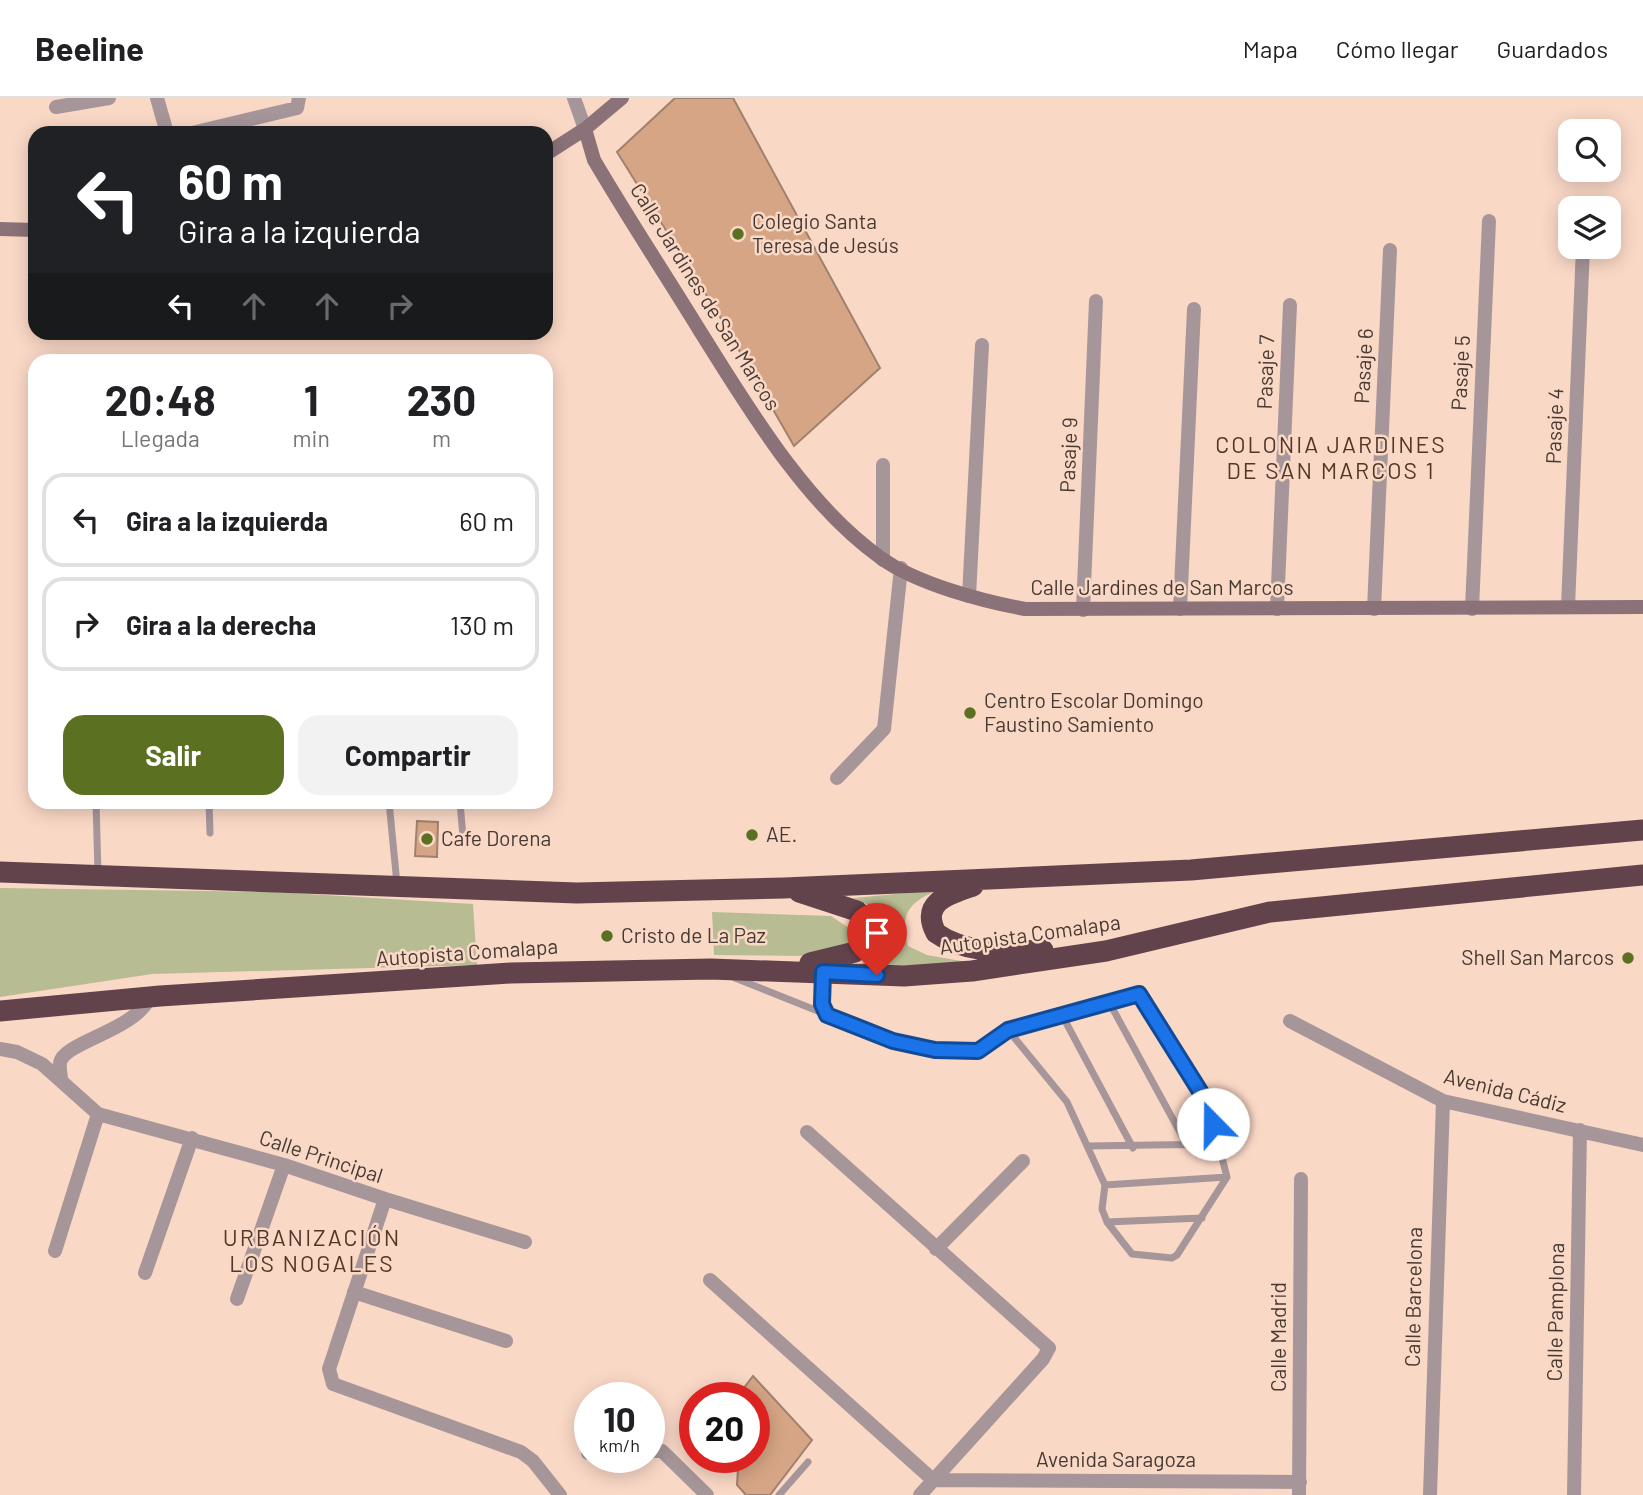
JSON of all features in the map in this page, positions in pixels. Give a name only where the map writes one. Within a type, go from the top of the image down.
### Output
[{"type":"highway","points":[[0,872],[97,873],[577,893],[785,888],[1191,870],[1643,830]]},
{"type":"highway","name":"Autopista Comalapa","points":[[0,1011],[150,997],[511,973],[711,969],[904,976],[972,971],[1106,951],[1270,912],[1643,875]]},
{"type":"highway","points":[[1041,876],[1001,880],[945,895],[933,905],[931,913],[936,933],[952,943],[976,949],[1106,951]]},
{"type":"highway","points":[[767,970],[843,957],[855,952],[866,940],[867,926],[858,911],[785,888]]},
{"type":"main road","points":[[553,150],[585,129],[622,98]]},
{"type":"main road","name":"Calle Jardines de San Marcos","points":[[585,129],[601,172],[752,414],[808,487],[853,536],[883,559],[901,568],[969,596],[1025,609],[1472,610],[1643,607]]},
{"type":"main road","points":[[0,229],[28,230]]},
{"type":"street","points":[[56,107],[109,98]]},
{"type":"street","points":[[157,98],[165,126]]},
{"type":"street","points":[[221,126],[297,108],[299,98]]},
{"type":"street","points":[[574,98],[585,129]]},
{"type":"street","name":"Pasaje 5","points":[[1472,610],[1489,221]]},
{"type":"street","name":"Pasaje 6","points":[[1374,609],[1390,250]]},
{"type":"street","name":"Pasaje 4","points":[[1568,607],[1582,259]]},
{"type":"street","name":"Pasaje 9","points":[[1083,610],[1096,301]]},
{"type":"street","name":"Pasaje 7","points":[[1277,609],[1290,305]]},
{"type":"street","points":[[1180,609],[1194,309]]},
{"type":"street","points":[[969,596],[982,345]]},
{"type":"street","points":[[883,465],[883,559]]},
{"type":"street","points":[[837,778],[884,729],[901,568]]},
{"type":"street","points":[[61,1079],[60,1063],[68,1051],[139,1015],[150,997]]},
{"type":"street","name":"Avenida Cádiz","points":[[1290,1021],[1443,1101],[1643,1145]]},
{"type":"street","points":[[0,1049],[17,1052],[42,1064],[97,1114],[55,1251]]},
{"type":"street","name":"Calle Barcelona","points":[[1430,1495],[1443,1101]]},
{"type":"street","name":"Calle Principal","points":[[97,1114],[284,1165],[385,1199],[329,1369],[333,1384],[521,1452],[533,1461],[560,1495]]},
{"type":"street","name":"Calle Pamplona","points":[[1574,1495],[1580,1130]]},
{"type":"street","points":[[807,1132],[1049,1348],[1043,1359],[920,1495]]},
{"type":"street","points":[[145,1273],[192,1138]]},
{"type":"street","points":[[936,1249],[1023,1161]]},
{"type":"street","points":[[237,1299],[284,1165]]},
{"type":"street","name":"Calle Madrid","points":[[1299,1488],[1300,1179]]},
{"type":"street","points":[[385,1199],[524,1242]]},
{"type":"street","points":[[710,1280],[933,1480]]},
{"type":"street","points":[[354,1292],[506,1341]]},
{"type":"street","points":[[665,1454],[707,1495]]},
{"type":"street","name":"Avenida Saragoza","points":[[933,1480],[1299,1488]]},
{"type":"lane","points":[[96,809],[97,873]]},
{"type":"lane","points":[[209,809],[210,833]]},
{"type":"lane","points":[[389,809],[397,884]]},
{"type":"lane","points":[[461,809],[463,837]]},
{"type":"lane","points":[[711,969],[893,1041],[935,1050],[978,1051],[1008,1030],[1139,994],[1208,1104],[1227,1177],[1187,1244],[1172,1258],[1132,1254],[1107,1222],[1102,1209],[1105,1185],[1067,1102],[1008,1030]]},
{"type":"lane","points":[[823,972],[822,1004],[827,1015]]},
{"type":"lane","points":[[1109,1002],[1187,1145]]},
{"type":"lane","points":[[1062,1015],[1133,1148]]},
{"type":"lane","points":[[1087,1146],[1133,1148],[1218,1144]]},
{"type":"lane","points":[[1105,1185],[1227,1177]]},
{"type":"lane","points":[[1107,1222],[1202,1218]]},
{"type":"lane","points":[[779,1495],[808,1462]]},
{"type":"green space","points":[[0,888],[275,892],[473,904],[477,965],[152,974],[0,997]]},
{"type":"green space","points":[[939,890],[920,899],[909,910],[905,926],[908,946],[927,955],[967,962],[854,969],[882,950],[888,929],[881,910],[853,898]]},
{"type":"green space","points":[[712,912],[831,916],[849,928],[849,943],[807,956],[714,955]]},
{"type":"building","name":"Colegio Santa Teresa de Jesús","points":[[675,98],[733,98],[880,368],[794,446],[720,317],[617,152]]},
{"type":"building","name":"Cafe Dorena","points":[[417,821],[438,822],[437,857],[415,856]]},
{"type":"building","points":[[770,1394],[812,1440],[770,1495],[746,1495],[737,1485],[738,1473],[770,1473]]},
{"type":"place","name":"Colegio Santa Teresa de Jesús","points":[[738,234]]},
{"type":"place","name":"Centro Escolar Domingo Faustino Samiento","points":[[970,713]]},
{"type":"place","name":"AE.","points":[[752,835]]},
{"type":"place","name":"Cafe Dorena","points":[[427,839]]},
{"type":"place","name":"Cristo de La Paz","points":[[607,936]]},
{"type":"place","name":"Shell San Marcos","points":[[1628,958]]},
{"type":"district","name":"COLONIA JARDINES DE SAN MARCOS 1","points":[[1331,458]]},
{"type":"district","name":"URBANIZACIÓN LOS NOGALES","points":[[312,1251]]},
{"type":"route","points":[[877,975],[823,972],[822,1004],[827,1015],[893,1041],[935,1050],[978,1051],[1008,1030],[1139,994],[1208,1104],[1213,1124]]}]
